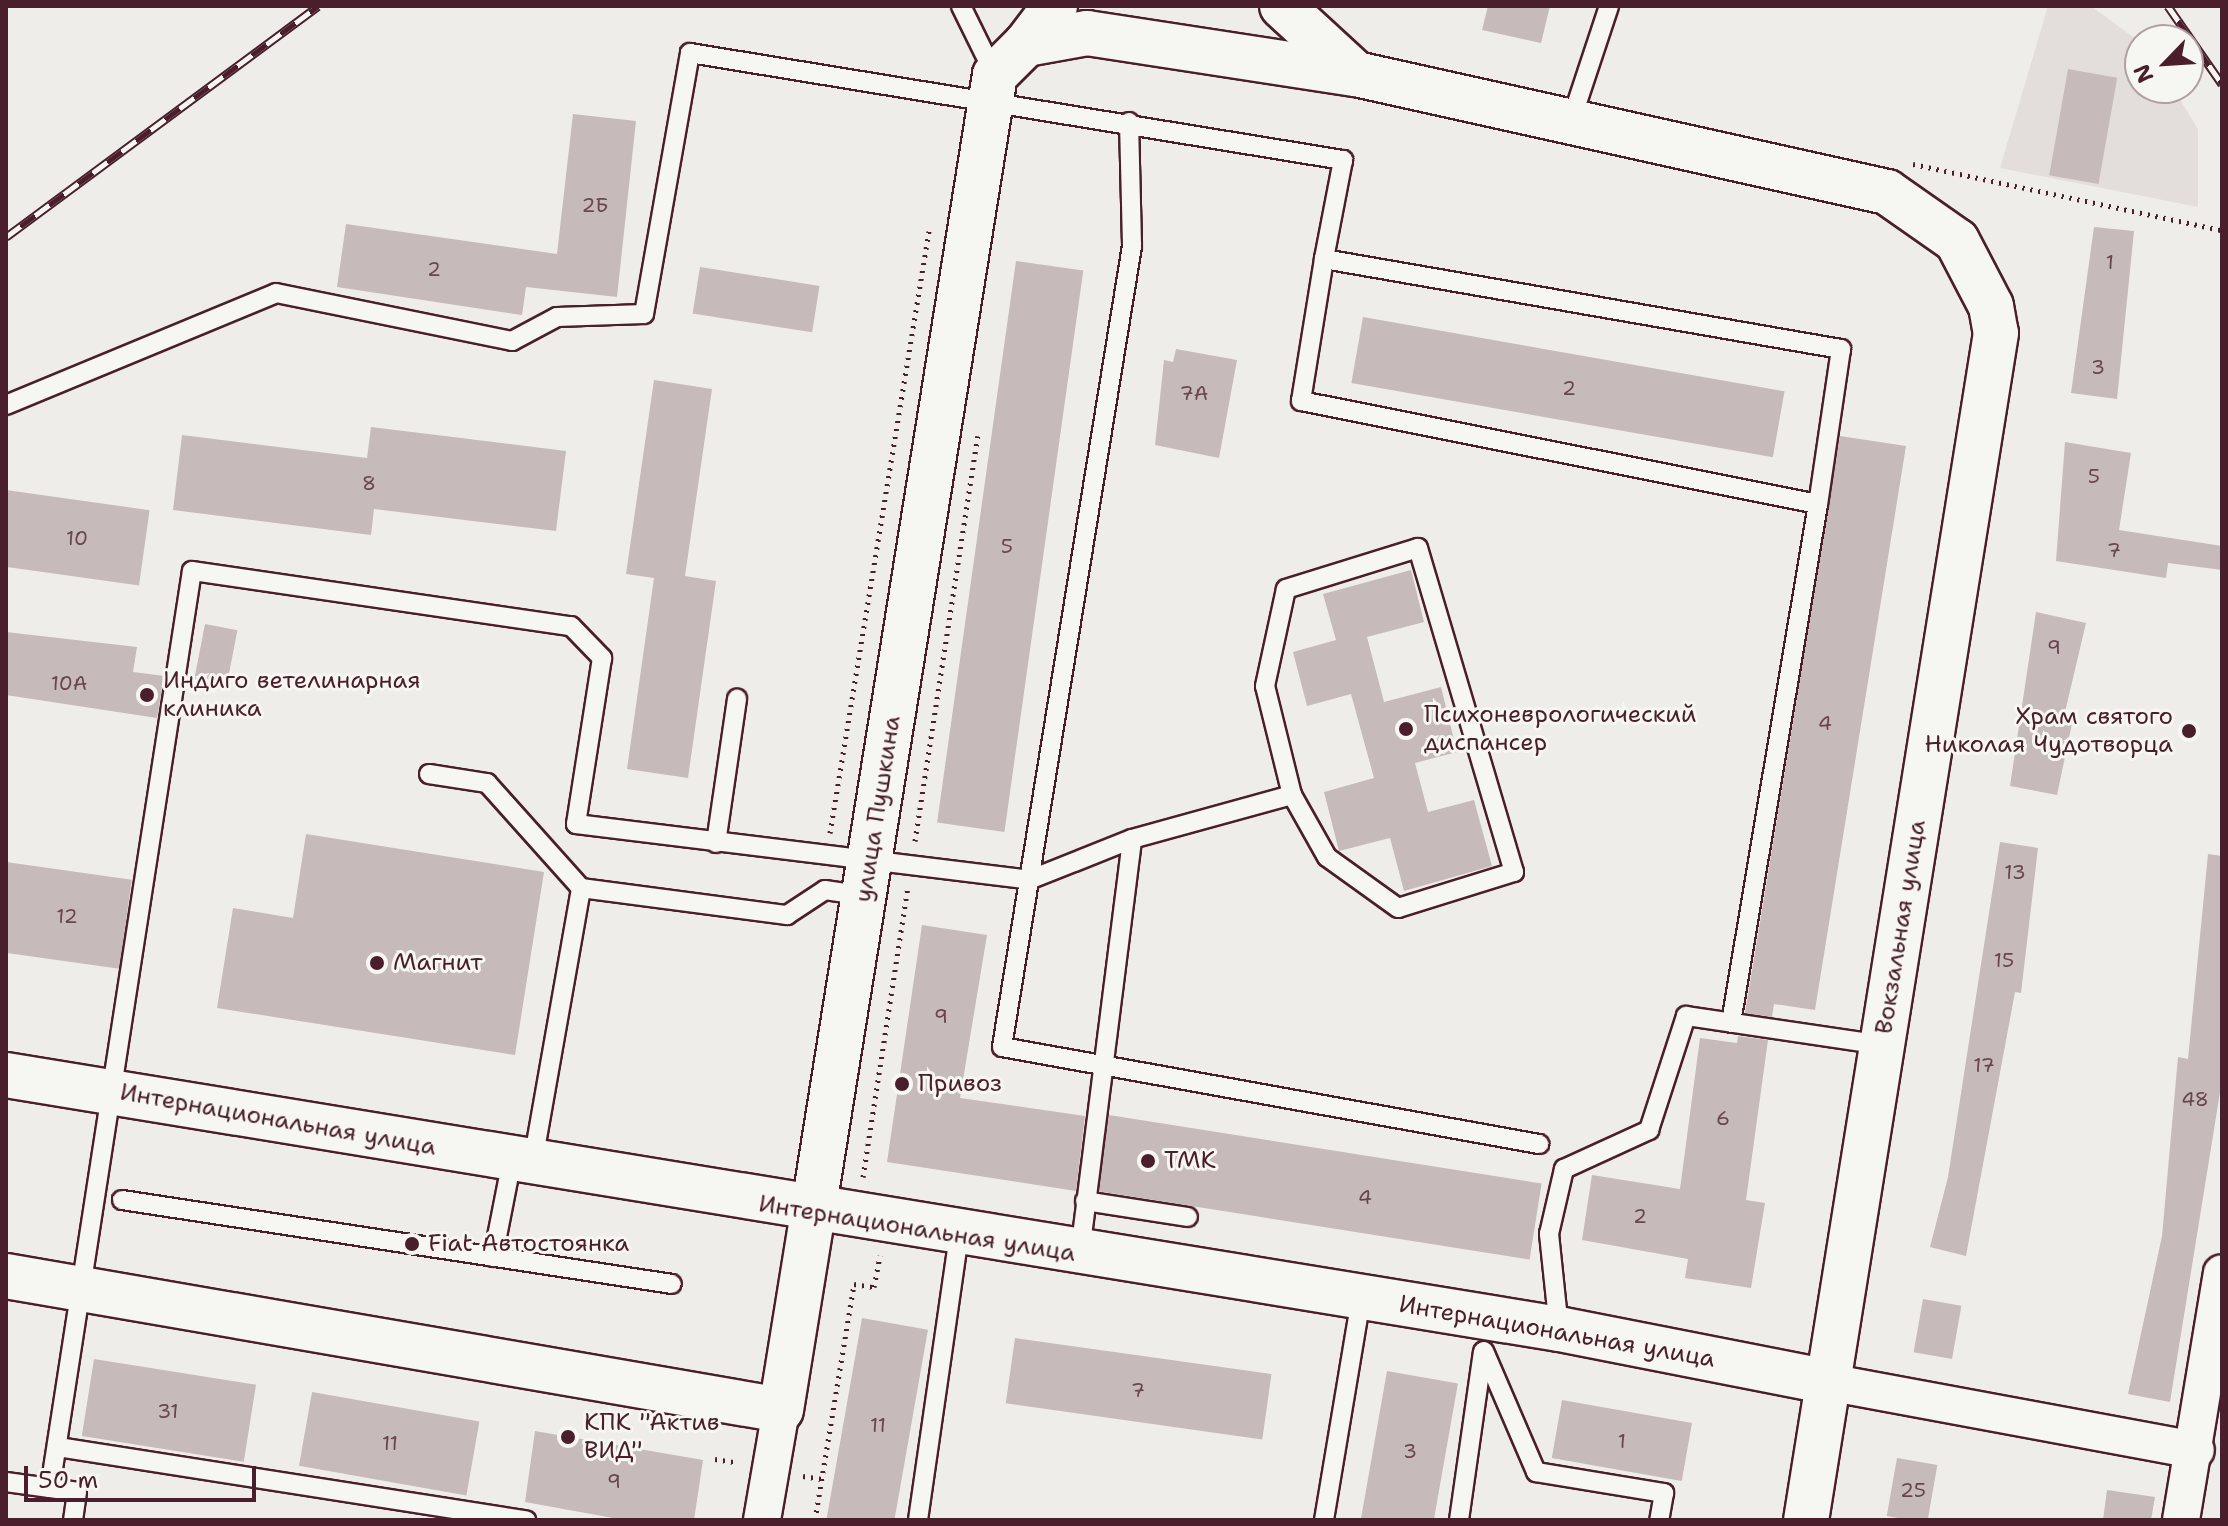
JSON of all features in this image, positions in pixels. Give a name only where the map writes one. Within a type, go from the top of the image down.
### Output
[{"type":"main road","points":[[992,86],[1055,6]]},
{"type":"main road","points":[[1282,6],[1356,74]]},
{"type":"main road","points":[[1310,6],[1356,74]]},
{"type":"main road","points":[[1026,44],[1087,33],[1356,74],[1569,127]]},
{"type":"main road","name":"улица Пушкина","points":[[781,1410],[813,1212],[882,876],[992,86]]},
{"type":"main road","name":"Вокзальная улица","points":[[1569,127],[1907,201],[1957,241],[1977,270],[1996,333],[1806,1520]]},
{"type":"main road","name":"Интернациональная улица","points":[[6,1075],[813,1212],[1361,1298],[1484,1334],[1559,1329],[1828,1382]]},
{"type":"main road","points":[[6,1276],[781,1410]]},
{"type":"street","points":[[2181,1520],[2196,1450],[2222,1273]]},
{"type":"street","points":[[1828,1382],[2196,1450]]},
{"type":"street","name":"улица Пушкина","points":[[762,1520],[781,1410]]},
{"type":"lane","points":[[961,6],[992,86]]},
{"type":"lane","points":[[1569,127],[1609,6]]},
{"type":"lane","points":[[6,405],[276,293],[512,341],[557,317],[644,314],[690,53],[992,86],[1129,122],[1343,160],[1301,401],[1818,504]]},
{"type":"lane","points":[[1129,122],[1132,246],[1002,1047],[1539,1144]]},
{"type":"lane","points":[[1324,259],[1841,349],[1731,1023]]},
{"type":"lane","points":[[1418,548],[1514,872],[1398,908],[1327,857],[1292,795],[1265,686],[1286,589],[1418,548]]},
{"type":"lane","points":[[50,1488],[192,571],[571,626],[602,658],[576,824],[826,858],[882,876]]},
{"type":"lane","points":[[716,843],[737,699]]},
{"type":"lane","points":[[429,774],[487,783],[581,888],[787,915],[825,890],[882,876],[1029,880],[1132,839],[1292,795]]},
{"type":"lane","points":[[1079,1255],[1101,1063],[1132,839]]},
{"type":"lane","points":[[493,1257],[522,1162],[581,888]]},
{"type":"lane","points":[[1559,1329],[1549,1234],[1564,1169],[1649,1130],[1686,1016],[1882,1045]]},
{"type":"lane","points":[[122,1200],[672,1284]]},
{"type":"lane","points":[[1085,1201],[1188,1217]]},
{"type":"lane","points":[[918,1520],[959,1236]]},
{"type":"lane","points":[[1324,1520],[1361,1298]]},
{"type":"lane","points":[[1459,1520],[1484,1334]]},
{"type":"lane","points":[[1484,1334],[1536,1472],[1664,1493],[1659,1520]]},
{"type":"lane","points":[[58,1447],[526,1520]]},
{"type":"lane","points":[[6,1482],[77,1492],[73,1520]]},
{"type":"path","points":[[826,858],[931,216]]},
{"type":"path","points":[[861,1194],[882,876],[981,419]]},
{"type":"path","points":[[815,1520],[854,1284],[874,1287],[882,1245]]},
{"type":"path","points":[[715,1459],[735,1462]]},
{"type":"shaded area","points":[[2048,6],[2091,6],[2124,30],[2124,104],[2183,104],[2198,129],[2198,207],[2000,168]]},
{"type":"building","points":[[1488,6],[1550,6],[1541,43],[1482,30]]},
{"type":"building","points":[[2068,69],[2117,78],[2098,184],[2049,175]]},
{"type":"building","points":[[573,114],[636,121],[617,297],[526,287],[522,315],[337,287],[346,224],[557,254]]},
{"type":"building","points":[[2094,227],[2134,231],[2117,399],[2071,393]]},
{"type":"building","points":[[1016,261],[1083,270],[1004,832],[937,822]]},
{"type":"building","points":[[700,267],[820,286],[812,332],[693,313]]},
{"type":"building","points":[[1363,317],[1784,391],[1773,457],[1351,383]]},
{"type":"building","points":[[1176,349],[1237,360],[1219,458],[1155,445],[1164,360],[1173,362]]},
{"type":"building","points":[[654,380],[712,389],[685,576],[716,581],[688,778],[627,769],[654,578],[626,574]]},
{"type":"building","points":[[371,427],[566,451],[556,531],[374,509],[371,535],[173,510],[182,435],[367,458]]},
{"type":"building","points":[[1840,436],[1906,446],[1815,1010],[1774,1004],[1772,1017],[1745,1013]]},
{"type":"building","points":[[2065,442],[2131,453],[2119,530],[2222,546],[2222,570],[2168,563],[2166,578],[2056,561]]},
{"type":"building","points":[[6,490],[150,510],[139,585],[6,567]]},
{"type":"building","name":"Психоневрологический диспансер","points":[[1411,570],[1424,622],[1367,637],[1384,702],[1441,687],[1457,752],[1415,763],[1428,812],[1474,800],[1492,866],[1404,891],[1390,838],[1339,851],[1324,792],[1374,778],[1351,694],[1307,706],[1293,652],[1336,640],[1323,594]]},
{"type":"building","points":[[2036,612],[2086,623],[2065,712],[2074,714],[2057,795],[2010,786]]},
{"type":"building","points":[[205,624],[237,630],[226,689],[194,683]]},
{"type":"building","points":[[6,632],[137,647],[133,672],[164,676],[157,718],[6,695]]},
{"type":"building","name":"Магнит","points":[[306,834],[544,872],[515,1055],[217,1008],[233,908],[293,918]]},
{"type":"building","points":[[2000,842],[2038,848],[2021,993],[2015,992],[1966,1256],[1930,1247],[1948,1177]]},
{"type":"building","points":[[2208,854],[2222,856],[2222,1080],[2170,1402],[2128,1394],[2162,1236],[2178,1057],[2188,1059]]},
{"type":"building","points":[[6,862],[132,880],[119,969],[6,953]]},
{"type":"building","points":[[922,925],[987,935],[960,1098],[1085,1116],[1076,1191],[887,1162]]},
{"type":"building","points":[[1738,1036],[1768,1040],[1746,1200],[1765,1203],[1751,1288],[1685,1278],[1688,1259],[1582,1240],[1592,1175],[1680,1189],[1700,1038],[1737,1043]]},
{"type":"building","points":[[1109,1115],[1542,1184],[1530,1260],[1097,1191]]},
{"type":"building","points":[[1923,1299],[1961,1306],[1952,1359],[1914,1352]]},
{"type":"building","points":[[862,1318],[928,1330],[894,1520],[826,1520]]},
{"type":"building","points":[[1015,1338],[1271,1374],[1262,1439],[1006,1403]]},
{"type":"building","points":[[94,1359],[256,1385],[244,1462],[82,1436]]},
{"type":"building","points":[[1387,1371],[1458,1384],[1434,1520],[1361,1520]]},
{"type":"building","points":[[312,1392],[479,1422],[466,1495],[299,1466]]},
{"type":"building","points":[[1562,1400],[1692,1423],[1682,1481],[1552,1458]]},
{"type":"building","points":[[535,1431],[703,1460],[694,1520],[624,1520],[525,1502]]},
{"type":"building","points":[[1897,1458],[1937,1465],[1928,1520],[1887,1516]]},
{"type":"building","points":[[2107,1490],[2155,1497],[2151,1520],[2103,1520]]},
{"type":"railway","points":[[6,237],[318,6]]},
{"type":"railway","points":[[2168,6],[2222,84]]},
{"type":"place","name":"Индиго ветелинарная клиника","points":[[147,695]]},
{"type":"place","name":"Психоневрологический диспансер","points":[[1406,729]]},
{"type":"place","name":"Храм святого Николая Чудотворца","points":[[2189,731]]},
{"type":"place","name":"Магнит","points":[[377,963]]},
{"type":"place","name":"Привоз","points":[[902,1084]]},
{"type":"place","name":"ТМК","points":[[1148,1161]]},
{"type":"place","name":"Fiat Автостоянка","points":[[412,1244]]},
{"type":"place","name":"КПК ''Актив ВИД''","points":[[568,1437]]}]
